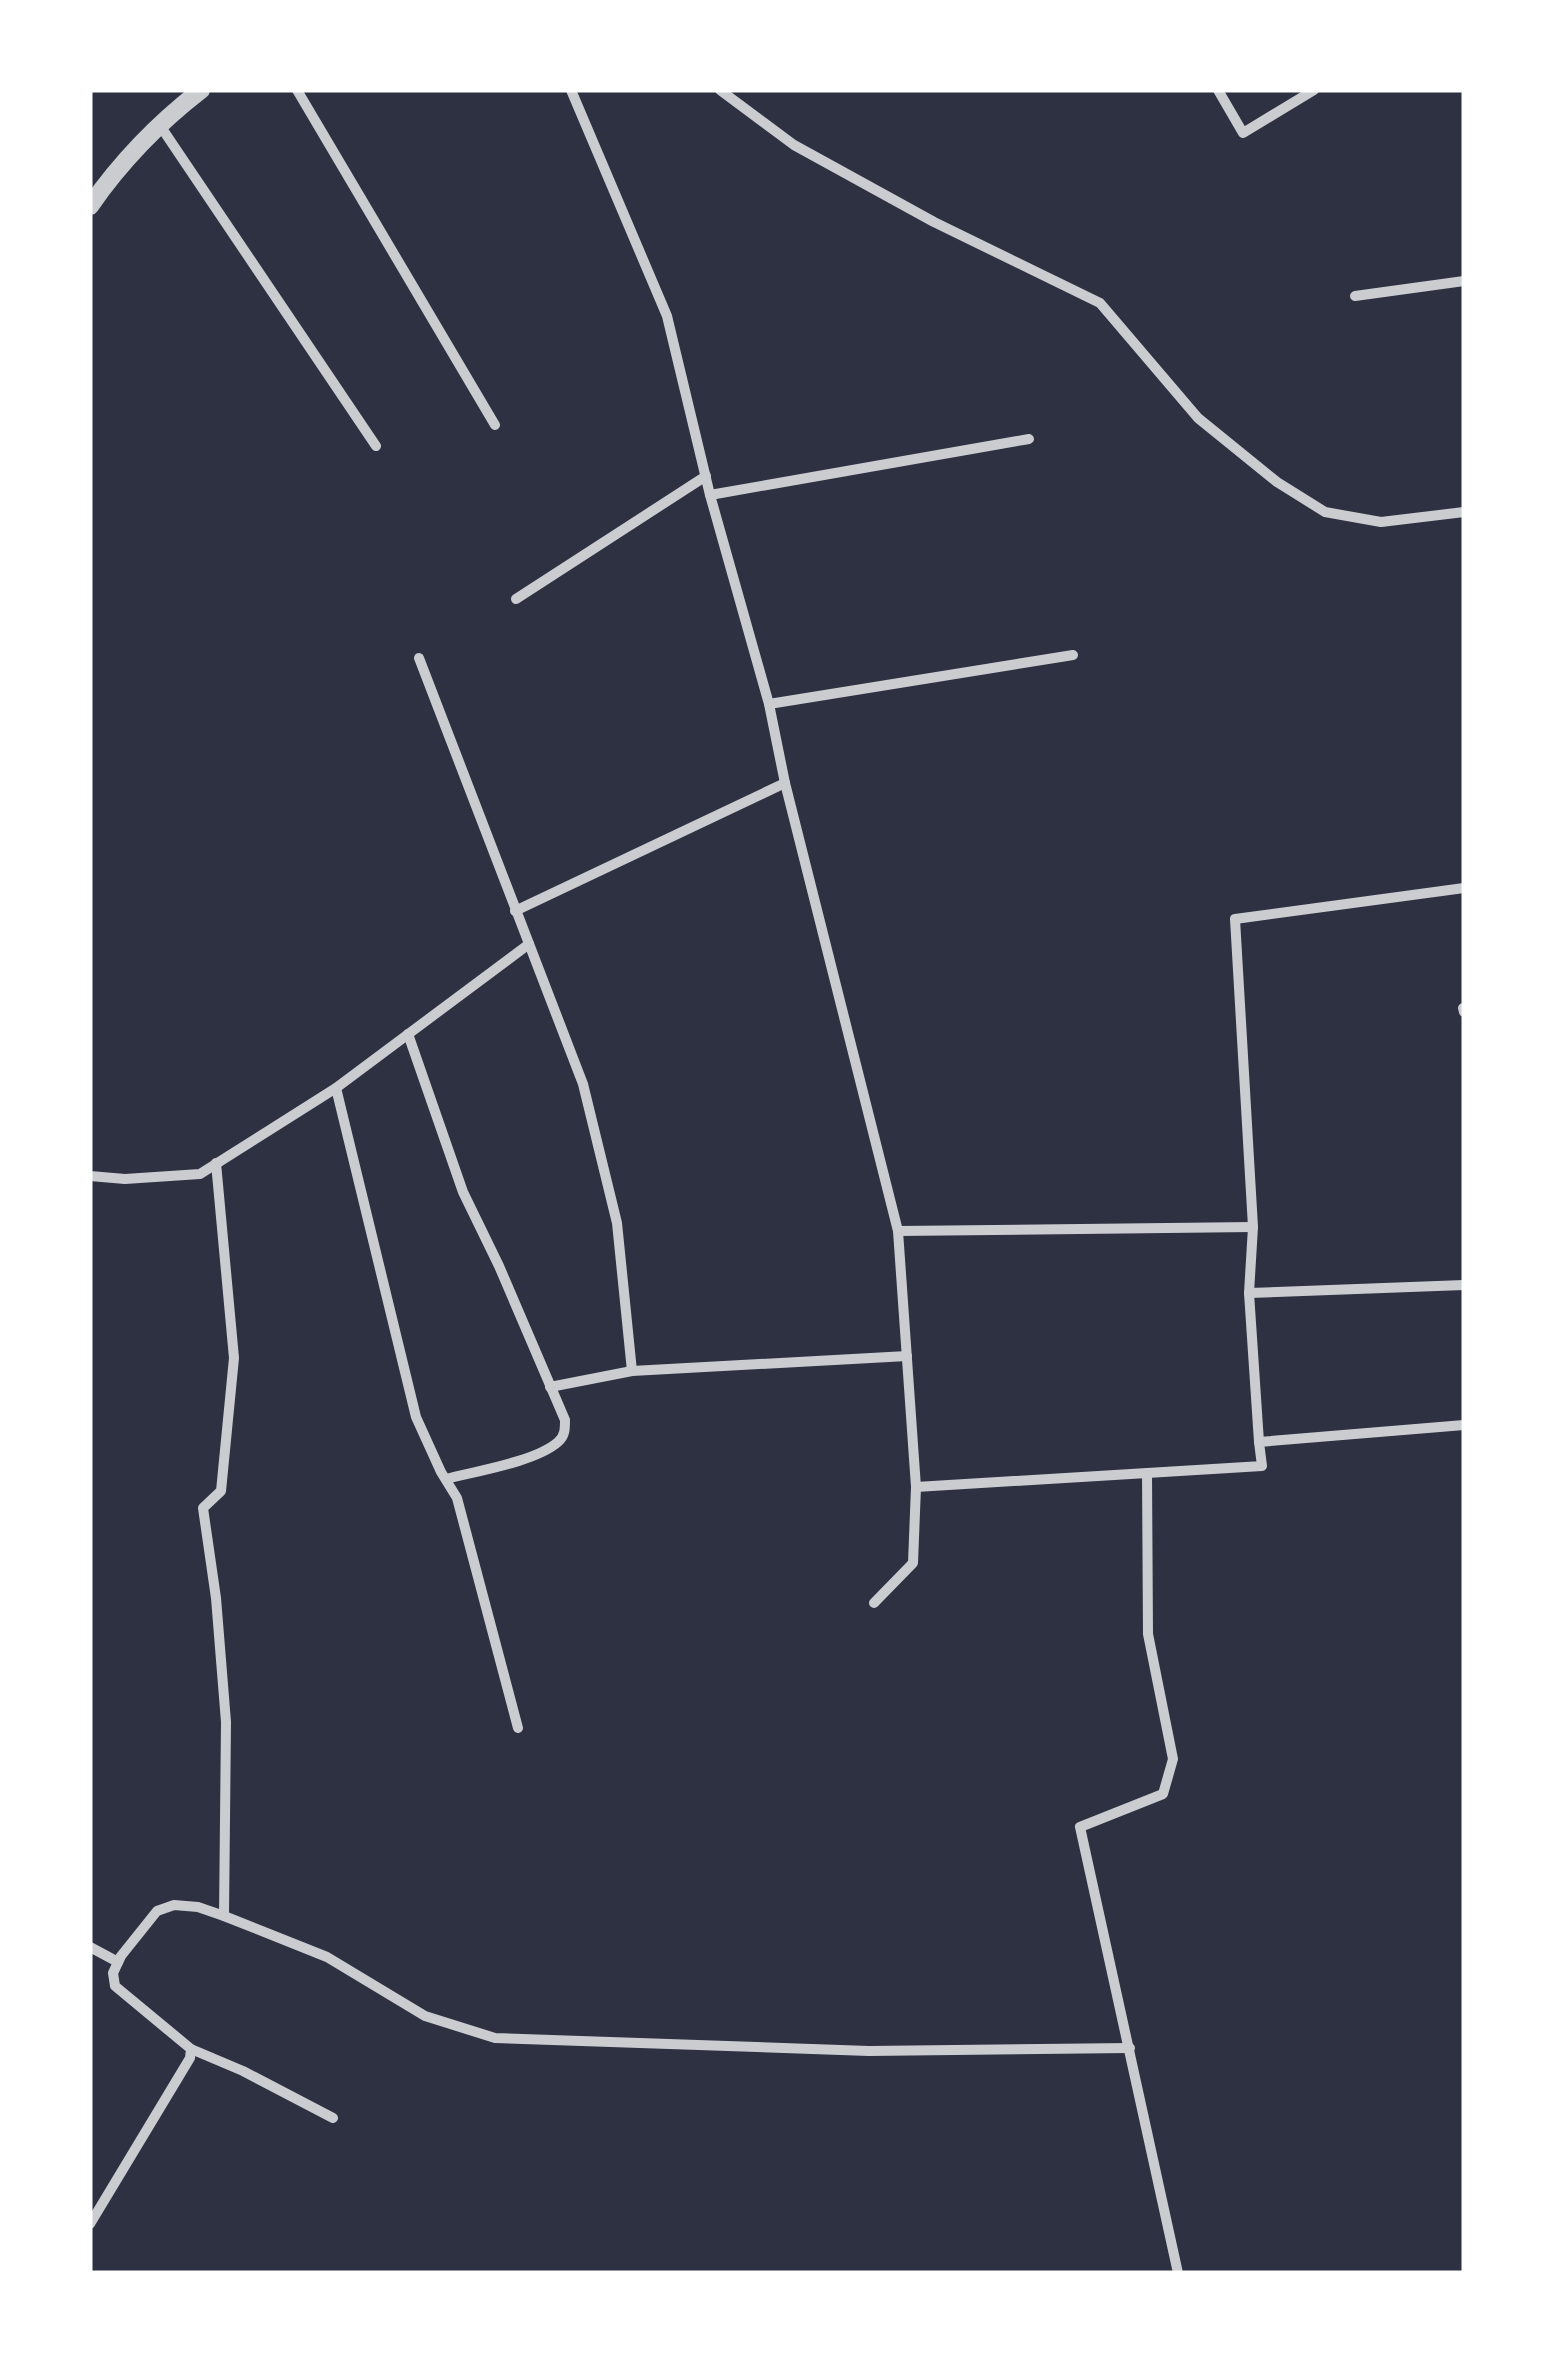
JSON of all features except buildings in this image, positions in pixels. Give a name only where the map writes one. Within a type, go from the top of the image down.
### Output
[{"type":"street","points":[[90,206],[115,170],[159,123],[201,90]]},
{"type":"street","points":[[298,90],[495,425]]},
{"type":"street","points":[[571,90],[667,316],[898,1230],[916,1487],[913,1564],[874,1603]]},
{"type":"street","points":[[720,90],[794,145],[934,222],[1100,303],[1198,418],[1276,482],[1324,512],[1382,522],[1464,512]]},
{"type":"street","points":[[1218,90],[1243,133],[1314,90]]},
{"type":"street","points":[[159,123],[376,446]]},
{"type":"street","points":[[1355,296],[1464,281]]},
{"type":"street","points":[[710,494],[1029,439]]},
{"type":"street","points":[[516,599],[706,476]]},
{"type":"street","points":[[768,704],[1073,656]]},
{"type":"street","points":[[420,658],[583,1084],[618,1223],[632,1371]]},
{"type":"street","points":[[515,911],[785,783]]},
{"type":"street","points":[[916,1487],[1262,1466],[1249,1293],[1253,1227],[1235,919],[1464,888]]},
{"type":"street","points":[[90,1176],[125,1179],[200,1174],[336,1088],[528,944]]},
{"type":"street","points":[[408,1034],[463,1192],[565,1420],[565,1433],[559,1442],[538,1453],[446,1479]]},
{"type":"street","points":[[336,1088],[416,1417],[458,1498],[518,1728]]},
{"type":"street","points":[[216,1163],[234,1358],[221,1491],[202,1508],[216,1598],[226,1722],[224,1916]]},
{"type":"street","points":[[898,1230],[1253,1227]]},
{"type":"street","points":[[1249,1293],[1464,1285]]},
{"type":"street","points":[[550,1387],[632,1371],[907,1356]]},
{"type":"street","points":[[1259,1442],[1464,1425]]},
{"type":"street","points":[[1147,1473],[1148,1634],[1174,1759],[1163,1794],[1080,1827],[1178,2273]]},
{"type":"street","points":[[333,2118],[244,2071],[191,2049],[116,1986],[113,1973],[118,1962],[157,1910],[174,1905],[198,1907],[224,1916],[327,1956],[425,2016],[495,2038],[849,2050],[1130,2048]]},
{"type":"street","points":[[90,1947],[118,1962]]},
{"type":"street","points":[[90,2224],[190,2058],[191,2049]]}]
